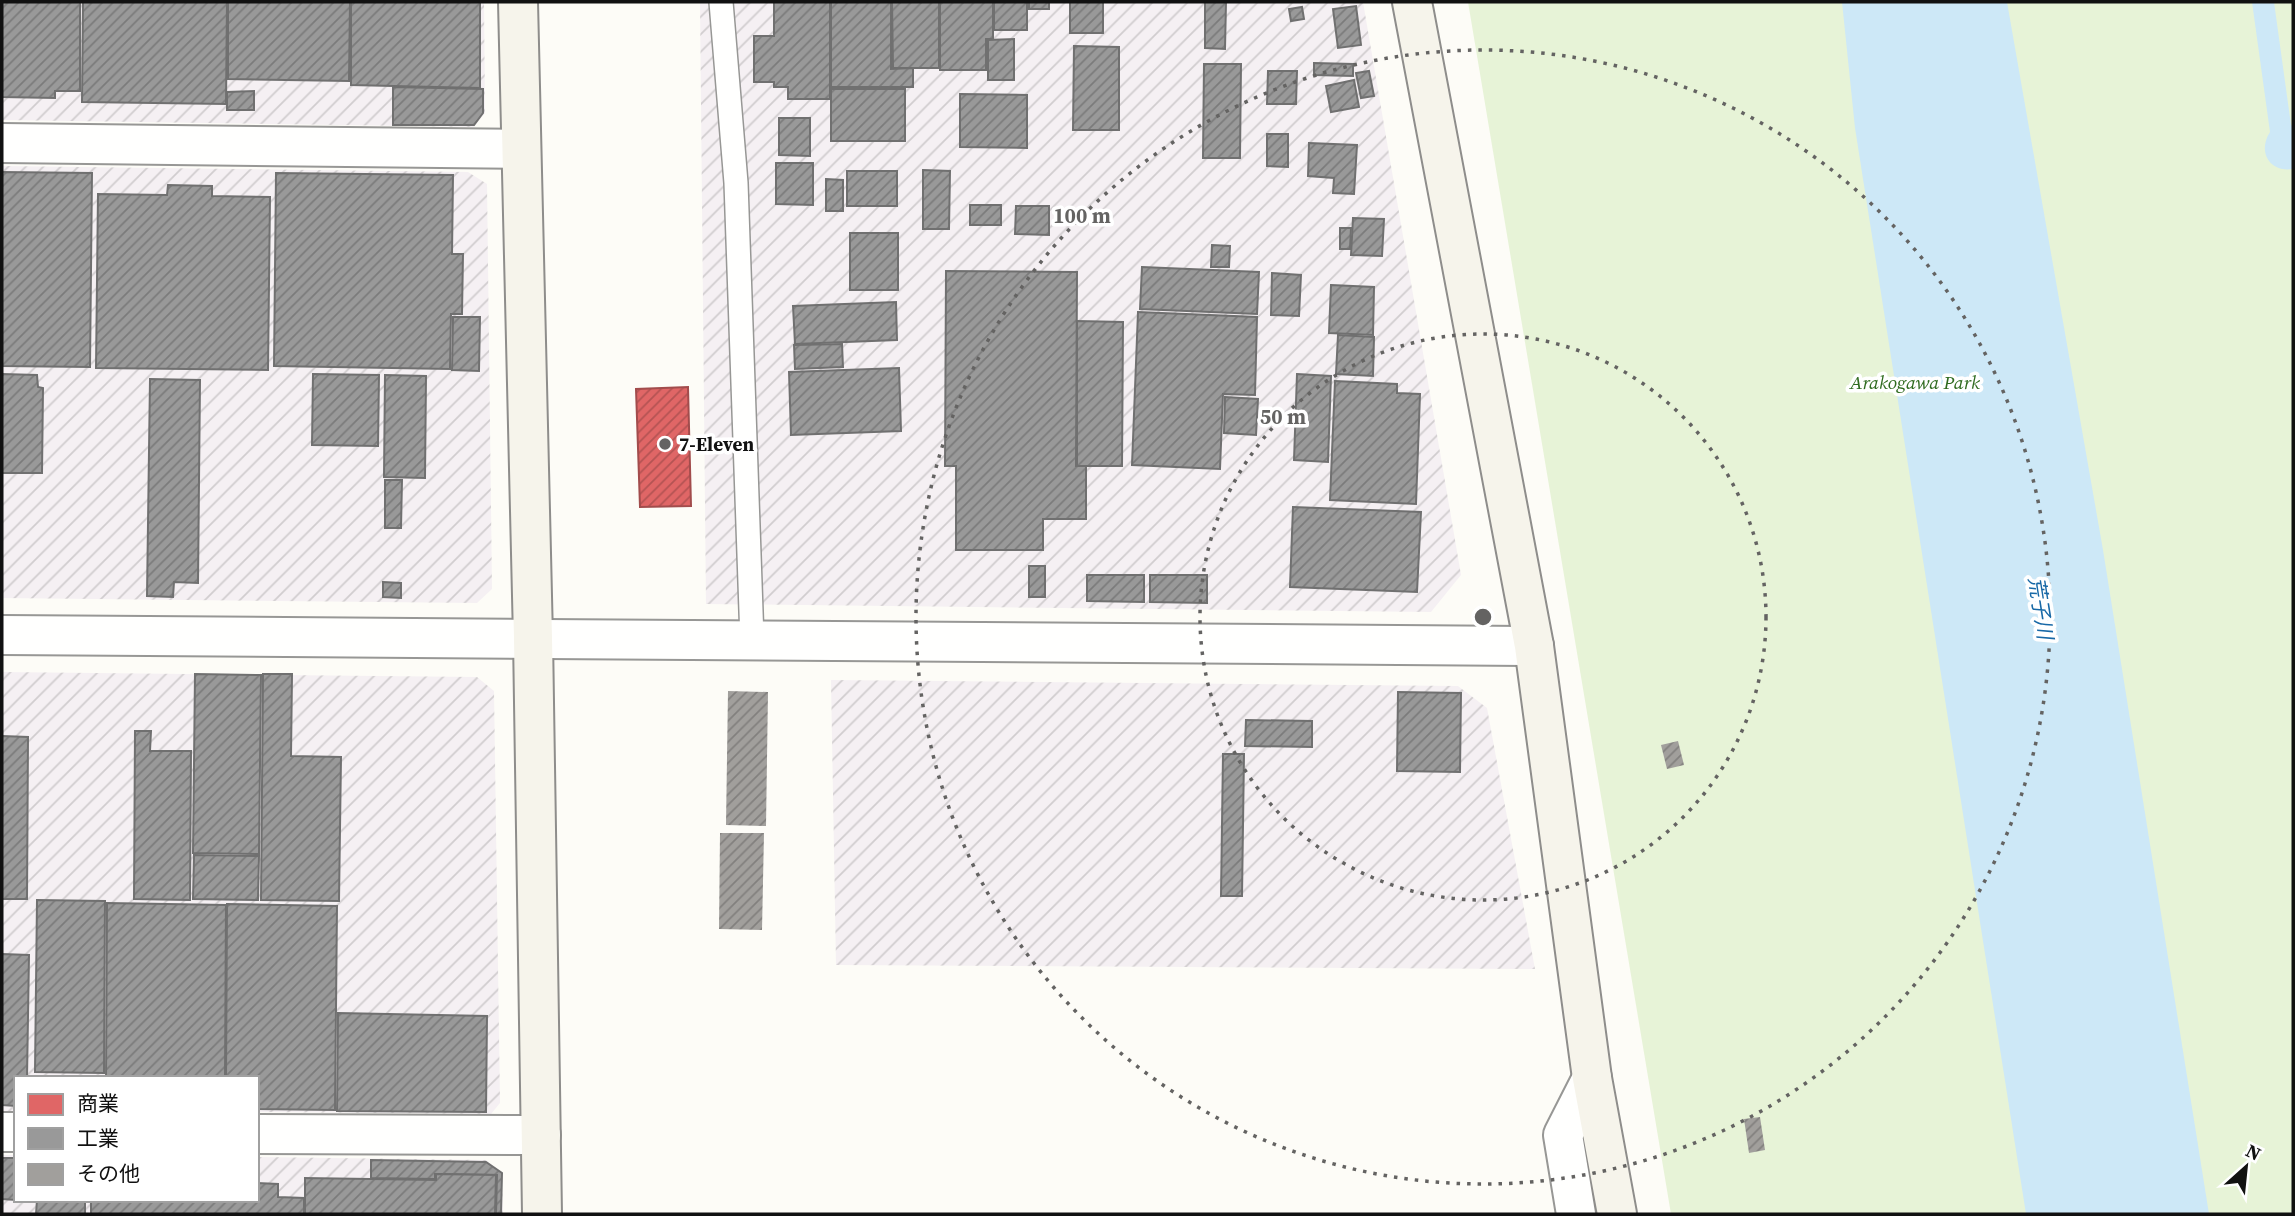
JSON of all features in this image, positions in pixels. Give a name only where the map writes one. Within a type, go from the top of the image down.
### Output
[{"type":"street","points":[[518,2],[533,638],[542,1214]]},
{"type":"street","points":[[1412,2],[1534,646],[1592,1078],[1618,1214]]},
{"type":"street","points":[[2,143],[521,149]]},
{"type":"street","points":[[2,635],[1534,646]]},
{"type":"street","points":[[1576,1214],[1563,1135],[1592,1078]]},
{"type":"street","points":[[259,1134],[541,1135]]},
{"type":"lane","points":[[721,2],[736,183],[752,640]]},
{"type":"shaded area","points":[[2,2],[484,2],[485,113],[474,127],[2,120]]},
{"type":"shaded area","points":[[700,2],[1363,2],[1461,575],[1431,612],[706,604]]},
{"type":"shaded area","points":[[2,166],[468,172],[487,184],[492,589],[477,603],[2,598]]},
{"type":"shaded area","points":[[2,672],[477,677],[494,691],[500,1103],[491,1114],[259,1112],[259,1076],[14,1076],[14,1111],[2,1111]]},
{"type":"shaded area","points":[[831,680],[1458,686],[1487,708],[1535,969],[836,965]]},
{"type":"shaded area","points":[[2,1155],[14,1155],[14,1202],[259,1202],[259,1157],[486,1160],[502,1173],[503,1214],[2,1214]]},
{"type":"green space","name":"Arakogawa Park","points":[[1468,2],[2293,2],[2293,1214],[1671,1214]]},
{"type":"water","name":"荒子川","points":[[1842,2],[2007,2],[2103,550],[2209,1214],[2026,1214],[1855,128]]},
{"type":"water","points":[[2252,2],[2274,2],[2293,126],[2293,169],[2278,168],[2268,160],[2266,154],[2266,139],[2270,132]]},
{"type":"building: 商業","points":[[688,387],[691,506],[640,507],[636,389]]},
{"type":"building: 工業","points":[[2,2],[80,2],[80,91],[55,91],[55,98],[2,97]]},
{"type":"building: 工業","points":[[83,2],[227,2],[226,104],[82,102]]},
{"type":"building: 工業","points":[[228,2],[350,2],[349,81],[228,79]]},
{"type":"building: 工業","points":[[351,2],[480,2],[480,88],[351,85]]},
{"type":"building: 工業","points":[[774,2],[830,2],[830,99],[788,99],[788,87],[774,87],[774,82],[754,82],[754,36],[774,36]]},
{"type":"building: 工業","points":[[831,2],[891,2],[891,69],[913,68],[913,87],[831,87]]},
{"type":"building: 工業","points":[[892,2],[939,2],[939,68],[893,68]]},
{"type":"building: 工業","points":[[940,2],[993,2],[993,39],[986,39],[986,70],[940,70]]},
{"type":"building: 工業","points":[[994,2],[1027,2],[1027,30],[994,30]]},
{"type":"building: 工業","points":[[1029,2],[1049,2],[1049,9],[1029,9]]},
{"type":"building: 工業","points":[[1070,2],[1103,2],[1103,33],[1070,33]]},
{"type":"building: 工業","points":[[1205,2],[1226,2],[1225,49],[1205,48]]},
{"type":"building: 工業","points":[[1356,6],[1361,45],[1338,48],[1333,9]]},
{"type":"building: 工業","points":[[1302,7],[1304,19],[1291,21],[1289,9]]},
{"type":"building: 工業","points":[[1014,39],[1014,80],[988,80],[988,40]]},
{"type":"building: 工業","points":[[1074,46],[1119,47],[1119,130],[1073,130]]},
{"type":"building: 工業","points":[[1314,63],[1353,64],[1353,76],[1314,75]]},
{"type":"building: 工業","points":[[1204,64],[1241,64],[1240,158],[1203,158]]},
{"type":"building: 工業","points":[[1268,71],[1297,71],[1296,104],[1267,104]]},
{"type":"building: 工業","points":[[1369,71],[1374,96],[1361,98],[1356,73]]},
{"type":"building: 工業","points":[[1354,80],[1359,107],[1331,112],[1326,86]]},
{"type":"building: 工業","points":[[393,87],[483,89],[483,113],[474,125],[393,125]]},
{"type":"building: 工業","points":[[831,89],[905,89],[905,141],[831,141]]},
{"type":"building: 工業","points":[[254,91],[254,110],[227,110],[227,92]]},
{"type":"building: 工業","points":[[960,94],[1027,95],[1027,148],[960,147]]},
{"type":"building: 工業","points":[[779,118],[810,118],[810,156],[779,155]]},
{"type":"building: 工業","points":[[1267,134],[1288,134],[1288,167],[1267,166]]},
{"type":"building: 工業","points":[[1309,143],[1357,145],[1354,194],[1333,193],[1334,178],[1308,176]]},
{"type":"building: 工業","points":[[776,163],[813,163],[813,205],[776,204]]},
{"type":"building: 工業","points":[[923,170],[950,171],[949,229],[923,229]]},
{"type":"building: 工業","points":[[847,171],[897,171],[897,206],[847,206]]},
{"type":"building: 工業","points":[[2,172],[92,173],[90,367],[2,366]]},
{"type":"building: 工業","points":[[276,173],[453,175],[452,254],[463,254],[462,314],[451,314],[450,369],[274,366]]},
{"type":"building: 工業","points":[[826,179],[843,180],[843,211],[826,211]]},
{"type":"building: 工業","points":[[168,185],[212,186],[212,196],[270,197],[268,370],[96,368],[98,194],[167,195]]},
{"type":"building: 工業","points":[[970,205],[1001,205],[1001,225],[970,225]]},
{"type":"building: 工業","points":[[1016,206],[1049,206],[1049,235],[1015,234]]},
{"type":"building: 工業","points":[[1353,218],[1384,219],[1382,256],[1351,255]]},
{"type":"building: 工業","points":[[1340,228],[1351,228],[1350,249],[1340,249]]},
{"type":"building: 工業","points":[[850,233],[898,233],[898,290],[850,290]]},
{"type":"building: 工業","points":[[1212,245],[1230,246],[1229,267],[1211,267]]},
{"type":"building: 工業","points":[[1142,267],[1259,272],[1257,314],[1140,309]]},
{"type":"building: 工業","points":[[946,271],[1077,272],[1076,466],[1086,466],[1086,519],[1043,519],[1043,550],[956,550],[956,466],[945,466]]},
{"type":"building: 工業","points":[[1272,273],[1301,275],[1299,316],[1271,315]]},
{"type":"building: 工業","points":[[1331,285],[1374,287],[1373,335],[1329,333]]},
{"type":"building: 工業","points":[[896,302],[897,340],[795,344],[793,306]]},
{"type":"building: 工業","points":[[1138,312],[1257,317],[1255,395],[1223,394],[1220,469],[1132,465]]},
{"type":"building: 工業","points":[[453,317],[480,317],[479,371],[452,370]]},
{"type":"building: 工業","points":[[1077,321],[1123,322],[1122,466],[1077,466]]},
{"type":"building: 工業","points":[[1338,335],[1374,337],[1373,376],[1336,374]]},
{"type":"building: 工業","points":[[842,344],[843,367],[795,369],[794,345]]},
{"type":"building: 工業","points":[[899,368],[901,431],[791,435],[789,372]]},
{"type":"building: 工業","points":[[2,374],[37,375],[38,387],[43,388],[42,473],[2,473]]},
{"type":"building: 工業","points":[[313,374],[379,375],[378,446],[312,445]]},
{"type":"building: 工業","points":[[1297,374],[1331,376],[1328,462],[1294,460]]},
{"type":"building: 工業","points":[[385,375],[426,376],[425,478],[384,477]]},
{"type":"building: 工業","points":[[150,379],[200,380],[198,583],[174,582],[173,597],[147,596]]},
{"type":"building: 工業","points":[[1335,381],[1397,384],[1397,393],[1420,394],[1416,504],[1330,500]]},
{"type":"building: 工業","points":[[1225,397],[1258,399],[1256,435],[1224,433]]},
{"type":"building: 工業","points":[[385,480],[402,480],[401,528],[385,528]]},
{"type":"building: 工業","points":[[1293,507],[1421,512],[1417,592],[1290,587]]},
{"type":"building: 工業","points":[[1029,566],[1045,566],[1045,597],[1029,597]]},
{"type":"building: 工業","points":[[1087,575],[1144,575],[1144,602],[1087,601]]},
{"type":"building: 工業","points":[[1150,575],[1207,575],[1207,603],[1150,602]]},
{"type":"building: 工業","points":[[383,582],[401,583],[401,598],[383,597]]},
{"type":"building: 工業","points":[[195,674],[261,675],[259,854],[193,853]]},
{"type":"building: 工業","points":[[263,674],[292,674],[291,756],[341,757],[339,901],[261,900]]},
{"type":"building: 工業","points":[[1398,692],[1461,693],[1460,772],[1397,771]]},
{"type":"building: 工業","points":[[1246,720],[1312,721],[1312,747],[1245,746]]},
{"type":"building: 工業","points":[[135,731],[151,731],[150,751],[191,751],[190,900],[134,899]]},
{"type":"building: 工業","points":[[2,736],[28,737],[27,899],[2,899]]},
{"type":"building: 工業","points":[[1223,754],[1244,754],[1242,896],[1221,896]]},
{"type":"building: 工業","points":[[194,855],[259,856],[258,900],[193,899]]},
{"type":"building: 工業","points":[[37,900],[105,901],[104,1073],[35,1072]]},
{"type":"building: 工業","points":[[107,903],[226,905],[225,1076],[106,1076]]},
{"type":"building: 工業","points":[[227,904],[337,906],[335,1110],[259,1109],[259,1076],[226,1076]]},
{"type":"building: 工業","points":[[2,954],[29,955],[27,1076],[14,1076],[14,1106],[2,1105]]},
{"type":"building: 工業","points":[[338,1013],[487,1016],[486,1112],[337,1111]]},
{"type":"building: 工業","points":[[2,1158],[14,1158],[14,1200],[2,1199]]},
{"type":"building: 工業","points":[[371,1160],[486,1162],[502,1173],[501,1214],[496,1214],[497,1175],[435,1174],[435,1179],[371,1178]]},
{"type":"building: 工業","points":[[436,1174],[496,1175],[495,1214],[305,1214],[305,1178],[436,1180]]},
{"type":"building: 工業","points":[[259,1183],[278,1184],[278,1197],[304,1198],[304,1214],[91,1214],[91,1202],[259,1202]]},
{"type":"building: 工業","points":[[37,1202],[85,1202],[85,1214],[36,1214]]},
{"type":"building: その他","points":[[728,691],[768,692],[766,826],[726,825]]},
{"type":"building: その他","points":[[1678,741],[1684,765],[1667,769],[1661,745]]},
{"type":"building: その他","points":[[720,833],[764,833],[762,930],[719,929]]},
{"type":"building: その他","points":[[1760,1117],[1765,1150],[1749,1153],[1744,1119]]},
{"type":"place","name":"7-Eleven","points":[[665,444]]}]
